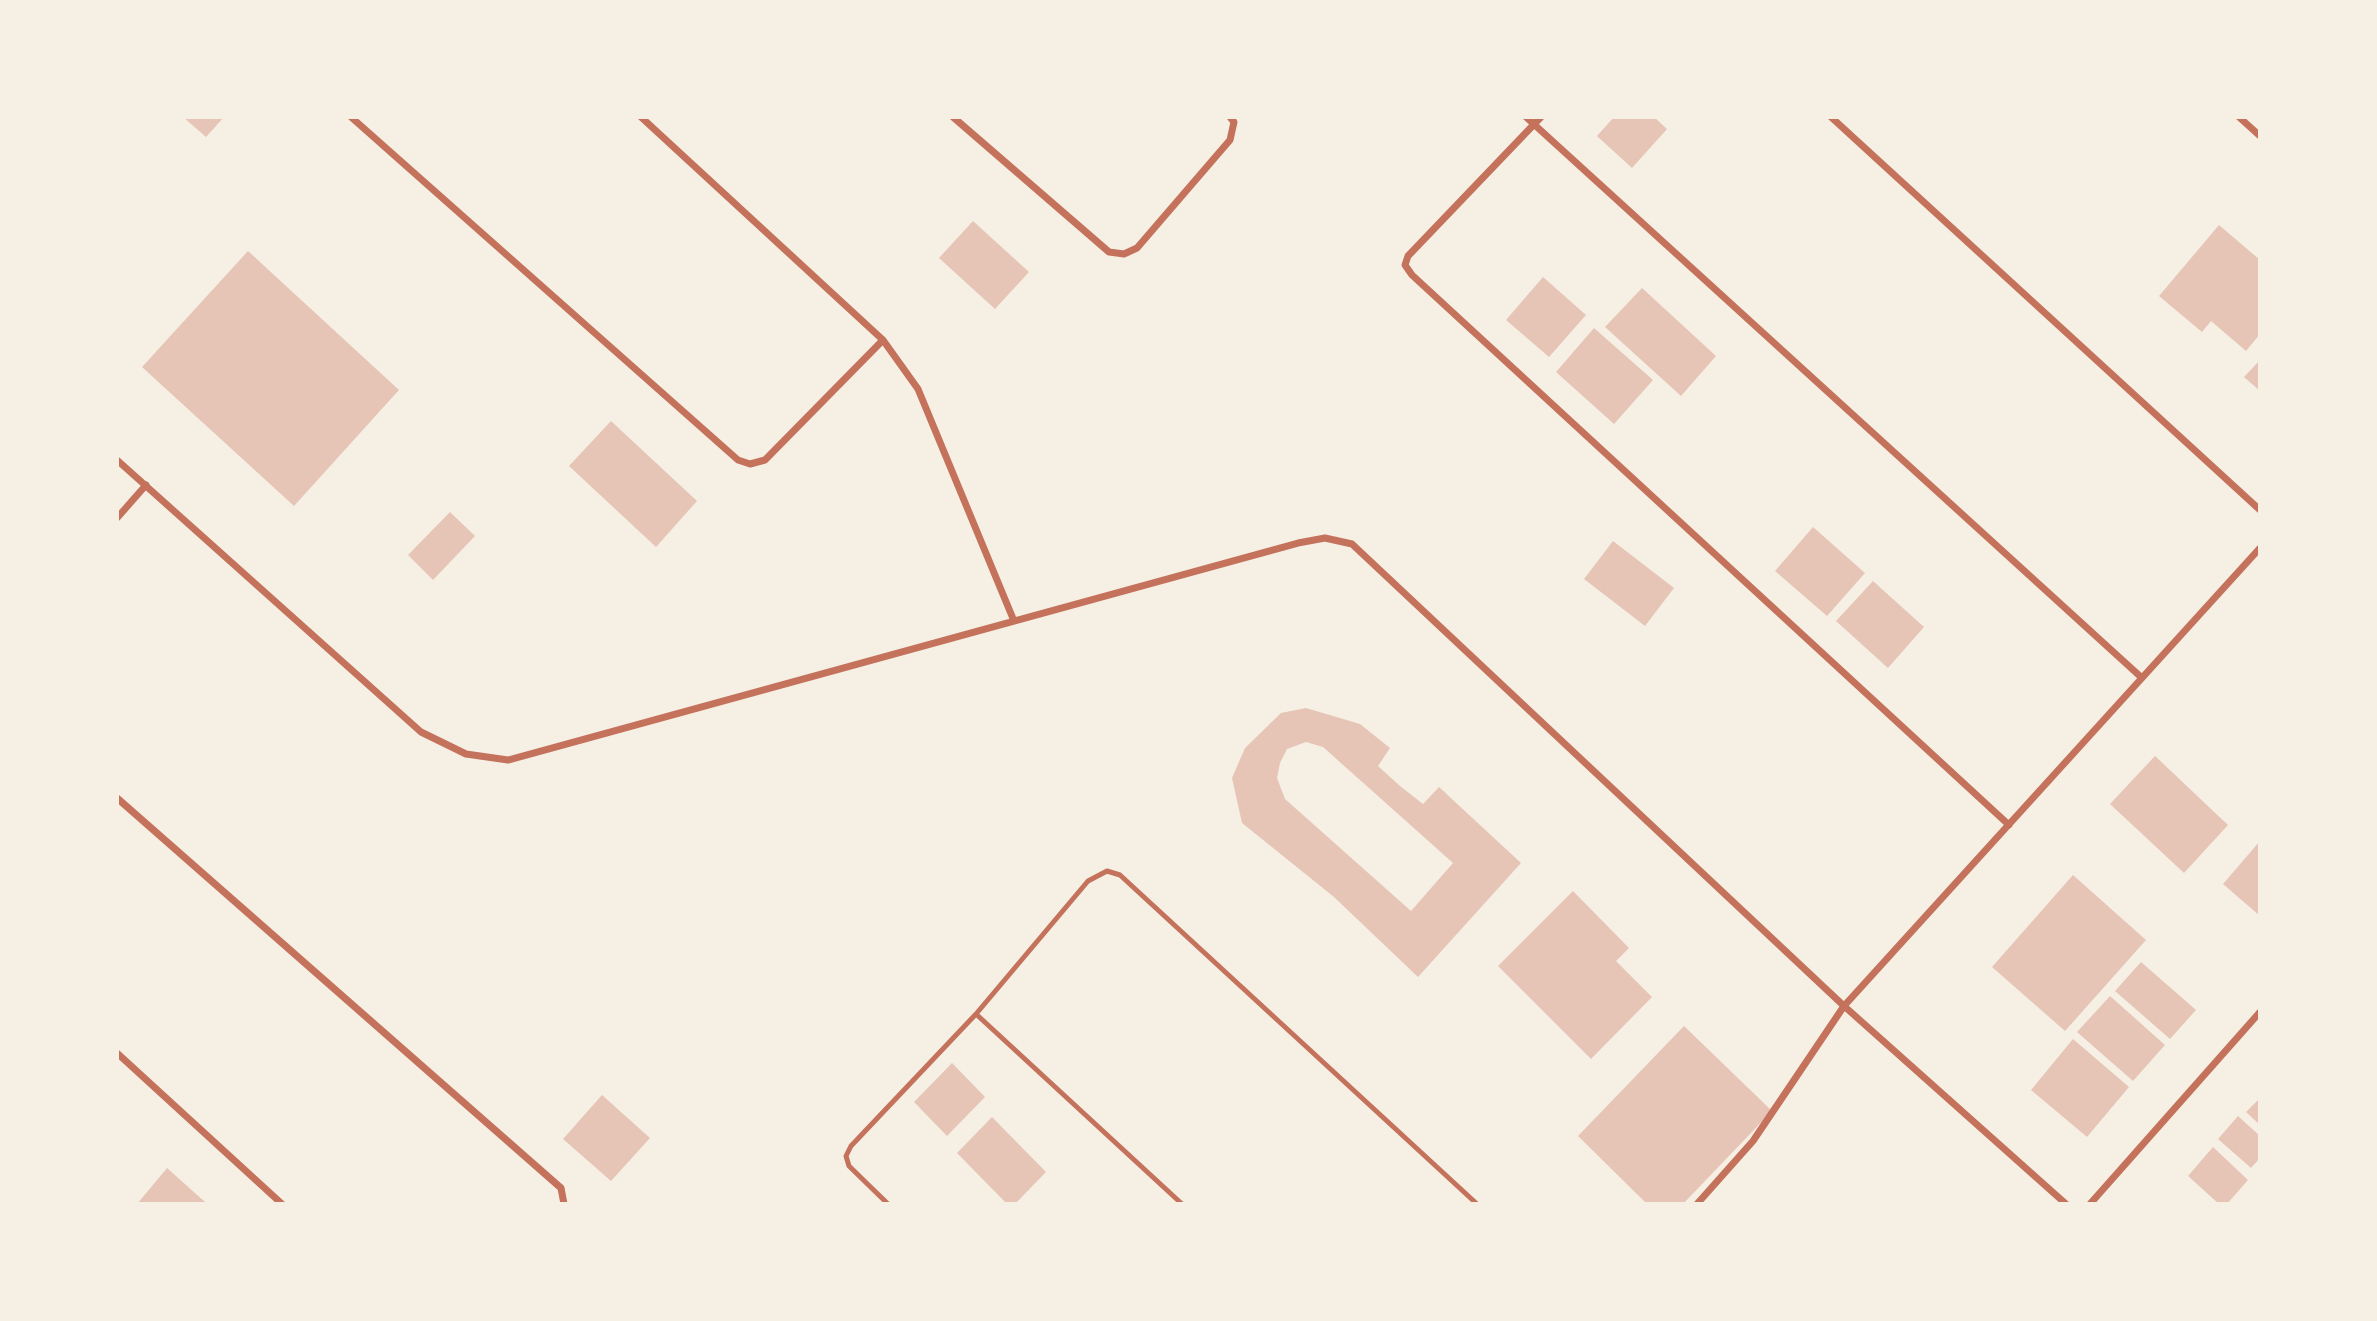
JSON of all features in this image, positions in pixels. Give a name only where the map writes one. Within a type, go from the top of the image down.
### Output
[{"type":"street","points":[[351,117],[738,460],[750,464],[765,460],[883,340]]},
{"type":"street","points":[[641,117],[883,340],[918,389],[1014,621]]},
{"type":"street","points":[[953,117],[1108,252],[1124,254],[1136,248],[1230,140],[1234,122],[1230,117]]},
{"type":"street","points":[[1526,117],[2142,678]]},
{"type":"street","points":[[1541,117],[1408,256],[1405,265],[1412,275],[2009,825]]},
{"type":"street","points":[[1831,117],[2260,510]]},
{"type":"street","points":[[2239,117],[2260,136]]},
{"type":"street","points":[[117,460],[421,732],[466,754],[509,760],[1298,543],[1325,538],[1352,544],[1844,1006],[2066,1204]]},
{"type":"street","points":[[117,518],[146,485]]},
{"type":"street","points":[[1697,1204],[1753,1141],[1844,1006],[2260,548]]},
{"type":"street","points":[[117,797],[561,1188],[564,1204]]},
{"type":"street","points":[[2090,1204],[2260,1012]]},
{"type":"street","points":[[117,1053],[282,1204]]},
{"type":"lane","points":[[888,1204],[849,1166],[846,1156],[851,1146],[976,1014],[1088,881],[1107,871],[1120,875],[1478,1204]]},
{"type":"lane","points":[[976,1014],[1182,1204]]},
{"type":"building","points":[[183,117],[224,117],[206,137]]},
{"type":"building","points":[[1614,117],[1654,117],[1667,129],[1632,168],[1597,136]]},
{"type":"building","points":[[973,221],[1029,272],[995,309],[939,258]]},
{"type":"building","points":[[2219,225],[2260,260],[2260,334],[2246,351],[2211,321],[2202,332],[2159,296]]},
{"type":"building","points":[[248,251],[399,390],[294,506],[142,367]]},
{"type":"building","points":[[1543,277],[1586,315],[1549,357],[1506,320]]},
{"type":"building","points":[[1642,288],[1716,356],[1681,396],[1605,327]]},
{"type":"building","points":[[1594,328],[1653,380],[1614,424],[1556,372]]},
{"type":"building","points":[[2260,360],[2260,391],[2244,377]]},
{"type":"building","points":[[611,421],[697,501],[656,547],[569,466]]},
{"type":"building","points":[[450,512],[475,536],[433,580],[408,555]]},
{"type":"building","points":[[1813,527],[1865,573],[1827,616],[1775,571]]},
{"type":"building","points":[[1613,541],[1674,588],[1645,626],[1584,579]]},
{"type":"building","points":[[1873,581],[1924,627],[1888,668],[1836,621]]},
{"type":"building","points":[[1306,708],[1360,724],[1390,748],[1378,766],[1400,786],[1423,804],[1439,787],[1521,863],[1418,977],[1334,897],[1242,823],[1232,778],[1245,748],[1281,713]],"holes":[[[1306,742],[1323,747],[1453,863],[1411,911],[1285,799],[1277,778],[1287,749]]]},
{"type":"building","points":[[2155,756],[2228,825],[2184,873],[2110,804]]},
{"type":"building","points":[[2260,841],[2260,916],[2223,884]]},
{"type":"building","points":[[2073,875],[2146,940],[2065,1031],[1992,967]]},
{"type":"building","points":[[1573,891],[1629,948],[1616,961],[1652,997],[1591,1059],[1498,966]]},
{"type":"building","points":[[2141,962],[2196,1010],[2170,1039],[2115,991]]},
{"type":"building","points":[[2110,996],[2165,1045],[2133,1081],[2077,1032]]},
{"type":"building","points":[[1684,1026],[1772,1111],[1683,1204],[1647,1204],[1578,1136]]},
{"type":"building","points":[[2073,1039],[2129,1087],[2087,1137],[2031,1090]]},
{"type":"building","points":[[952,1063],[985,1097],[947,1136],[914,1102]]},
{"type":"building","points":[[602,1095],[650,1138],[611,1181],[563,1139]]},
{"type":"building","points":[[2260,1098],[2260,1125],[2246,1112]]},
{"type":"building","points":[[2238,1116],[2260,1136],[2260,1158],[2251,1168],[2218,1139]]},
{"type":"building","points":[[992,1117],[1046,1172],[1015,1204],[1007,1204],[957,1153]]},
{"type":"building","points":[[2213,1147],[2248,1180],[2227,1204],[2219,1204],[2188,1176]]},
{"type":"building","points":[[167,1168],[205,1202],[204,1204],[137,1204]]}]
